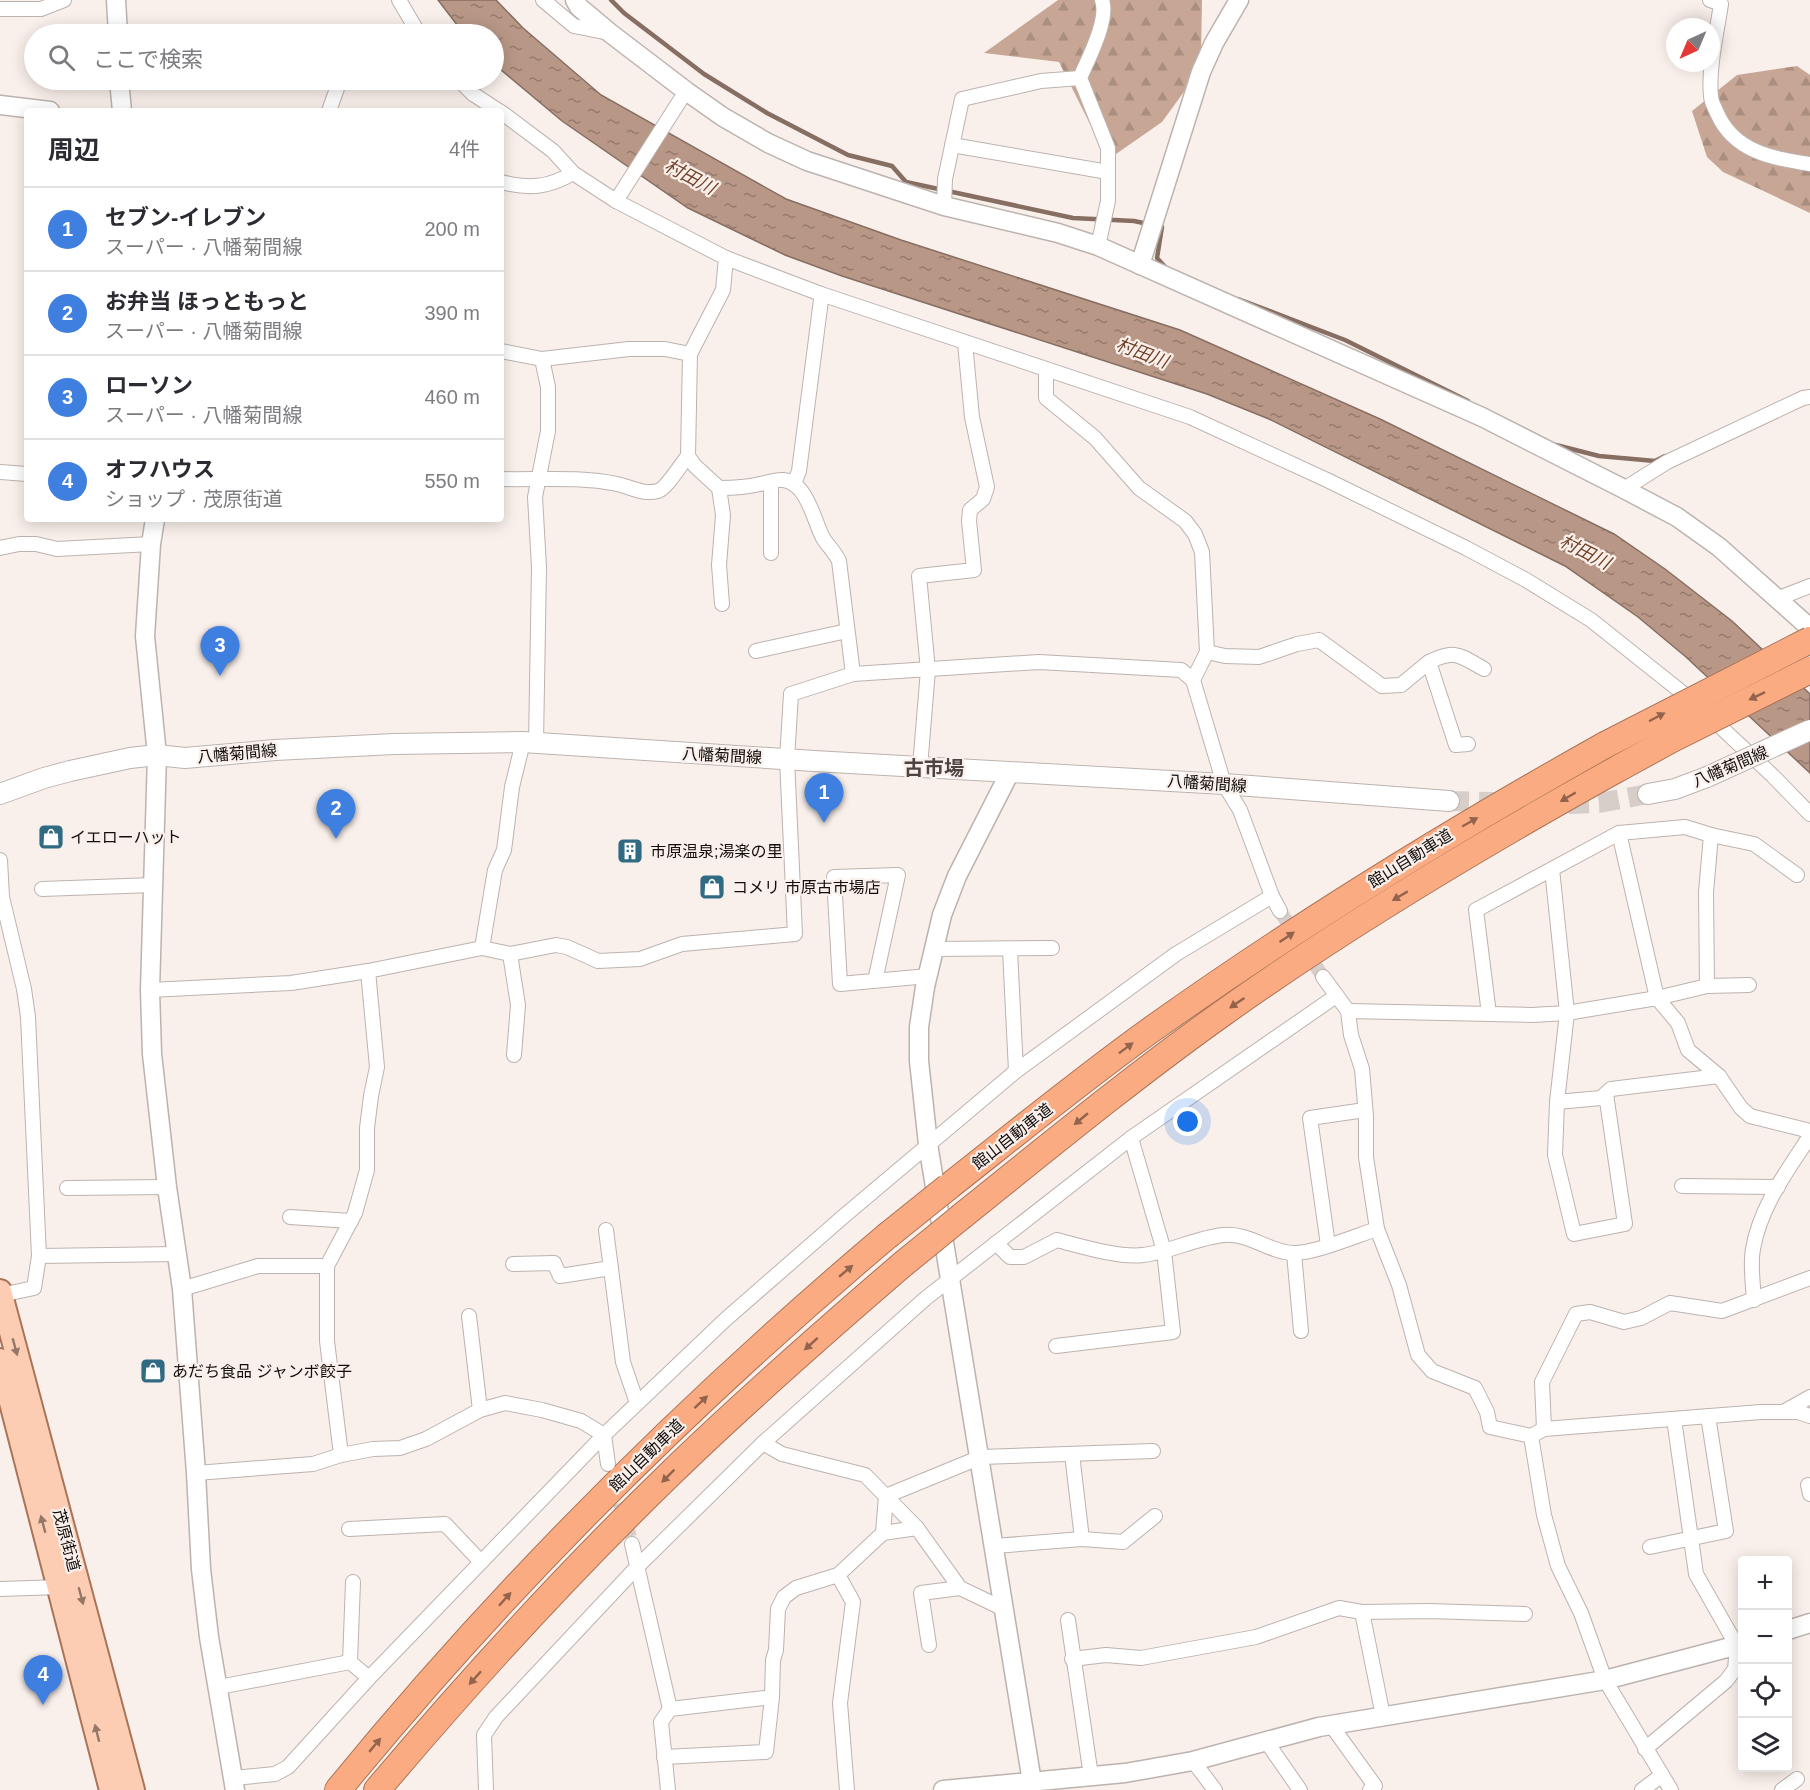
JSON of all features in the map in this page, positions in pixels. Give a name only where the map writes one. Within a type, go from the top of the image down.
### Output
[{"type":"highway","name":"館山自動車道","points":[[338,1790],[400,1716],[547,1553],[652,1448],[819,1294],[948,1187],[1147,1032],[1304,925],[1457,829],[1605,745],[1810,640]]},
{"type":"highway","name":"館山自動車道","points":[[377,1790],[430,1728],[577,1568],[671,1474],[769,1382],[903,1264],[1100,1104],[1223,1012],[1392,901],[1472,852],[1672,739],[1810,670]]},
{"type":"main road","name":"八幡菊間線","points":[[1648,794],[1675,789],[1707,777],[1810,730]]},
{"type":"main road","name":"八幡菊間線","points":[[0,794],[61,773],[130,758],[157,755],[185,758],[275,750],[394,744],[529,743],[1224,784],[1449,801]]},
{"type":"main road","name":"茂原街道","points":[[1,1293],[133,1790]]},
{"type":"main road","name":"茂原街道","points":[[0,1360],[111,1790]]},
{"type":"street","points":[[0,9],[41,9],[64,0]]},
{"type":"street","points":[[116,0],[117,24]]},
{"type":"street","points":[[399,0],[413,24]]},
{"type":"street","points":[[543,0],[574,26],[610,33]]},
{"type":"street","points":[[575,0],[579,7],[610,33],[686,91],[723,117],[768,143],[807,161],[944,206],[1058,233],[1098,246],[1482,417],[1677,517],[1711,541],[1779,598],[1810,628]]},
{"type":"street","points":[[1098,246],[1108,201],[1108,148],[1080,78],[1096,40],[1104,6],[1102,0]]},
{"type":"street","points":[[1140,266],[1201,72],[1214,43],[1239,0]]},
{"type":"street","points":[[1710,0],[1721,4],[1711,81],[1711,99],[1721,123],[1739,143],[1758,153],[1810,164]]},
{"type":"street","points":[[944,206],[945,179],[962,99],[1041,81],[1080,78]]},
{"type":"street","points":[[120,90],[122,108]]},
{"type":"street","points":[[331,108],[337,90]]},
{"type":"street","points":[[469,90],[494,108]]},
{"type":"street","points":[[616,201],[686,91]]},
{"type":"street","points":[[0,105],[25,108]]},
{"type":"street","points":[[504,115],[553,151],[573,173],[616,201],[726,258],[820,294],[1190,417],[1327,480],[1526,580],[1591,620],[1683,691],[1810,814]]},
{"type":"street","points":[[952,145],[1108,172]]},
{"type":"street","points":[[504,183],[516,186],[541,186],[573,173]]},
{"type":"street","points":[[504,479],[594,480],[621,484],[639,491],[659,491],[667,484],[688,456],[690,354],[723,290],[726,258]]},
{"type":"street","points":[[794,484],[799,471],[820,294]]},
{"type":"street","points":[[920,767],[928,670],[919,576],[974,570],[970,510],[983,498],[987,488],[972,417],[965,343]]},
{"type":"street","points":[[504,352],[542,359],[629,349],[665,349],[690,354]]},
{"type":"street","points":[[482,948],[495,870],[504,850],[512,786],[529,743],[539,567],[535,497],[548,431],[548,387],[542,359]]},
{"type":"street","points":[[1046,370],[1046,398],[1095,438],[1139,488],[1185,521],[1195,534],[1202,552],[1207,652],[1193,680]]},
{"type":"street","points":[[1624,489],[1667,462],[1803,398],[1810,397]]},
{"type":"street","points":[[688,456],[695,466],[719,488],[723,515],[719,565],[722,604]]},
{"type":"street","points":[[0,472],[24,474]]},
{"type":"street","points":[[719,488],[783,480],[794,484],[810,504],[821,534],[839,561],[853,674]]},
{"type":"street","points":[[771,482],[771,553]]},
{"type":"street","points":[[155,522],[145,636],[157,755],[150,990],[152,1054],[167,1187],[182,1289],[201,1569],[209,1636],[235,1784],[274,1774],[288,1767],[369,1678],[604,1435],[726,1319],[928,1144],[1016,1071],[1176,954],[1272,896]]},
{"type":"street","points":[[0,548],[19,544],[36,544],[57,549],[151,544]]},
{"type":"street","points":[[1779,598],[1810,586]]},
{"type":"street","points":[[756,651],[847,631]]},
{"type":"street","points":[[1207,652],[1225,656],[1259,657],[1297,644],[1319,640],[1382,686],[1401,685],[1428,662],[1442,656],[1457,654],[1484,669]]},
{"type":"street","points":[[150,990],[291,983],[482,948],[510,954],[556,945],[567,947],[598,961],[640,959],[682,944],[795,934],[787,759],[791,694],[853,674],[1039,662],[1181,670],[1193,680],[1224,784],[1240,810],[1272,896],[1280,911]]},
{"type":"street","points":[[1428,662],[1456,745],[1468,744]]},
{"type":"street","points":[[1010,772],[957,876],[942,915],[919,1027],[919,1061],[928,1144],[1034,1786]]},
{"type":"street","points":[[1489,1014],[1476,910],[1619,833],[1685,827],[1754,844],[1797,875]]},
{"type":"street","points":[[1619,833],[1657,998],[1678,1023],[1688,1050],[1719,1076],[1741,1108],[1750,1116],[1810,1131]]},
{"type":"street","points":[[1707,986],[1706,892],[1711,835]]},
{"type":"street","points":[[0,860],[5,913],[24,989],[28,1017],[39,1256],[34,1288],[1,1293]]},
{"type":"street","points":[[1552,869],[1567,1013],[1557,1102],[1555,1155],[1574,1234],[1625,1224],[1606,1094]]},
{"type":"street","points":[[875,981],[898,875],[834,878],[840,984],[875,981],[928,976]]},
{"type":"street","points":[[42,889],[153,885]]},
{"type":"street","points":[[934,949],[1052,948]]},
{"type":"street","points":[[1010,950],[1016,1071]]},
{"type":"street","points":[[510,954],[518,1005],[514,1055]]},
{"type":"street","points":[[341,1455],[327,1341],[327,1266],[351,1221],[362,1192],[367,1170],[367,1128],[377,1067],[368,970]]},
{"type":"street","points":[[1323,976],[1348,1011],[1351,1035],[1362,1069],[1366,1157],[1377,1229],[1399,1285],[1418,1355],[1432,1371],[1475,1388],[1487,1412],[1490,1427],[1531,1437],[1544,1429],[1708,1416],[1785,1411],[1810,1416]]},
{"type":"street","points":[[1348,1011],[1567,1013],[1657,998],[1707,986],[1749,985]]},
{"type":"street","points":[[486,1790],[484,1736],[496,1717],[637,1567],[763,1443],[951,1278],[1131,1138],[1336,996]]},
{"type":"street","points":[[1557,1102],[1601,1098],[1611,1089],[1719,1076]]},
{"type":"street","points":[[1328,1245],[1310,1118],[1365,1110]]},
{"type":"street","points":[[1754,1300],[1753,1250],[1760,1221],[1810,1136]]},
{"type":"street","points":[[1056,1346],[1173,1332],[1164,1251],[1131,1138]]},
{"type":"street","points":[[1682,1186],[1778,1187]]},
{"type":"street","points":[[67,1188],[167,1187]]},
{"type":"street","points":[[290,1217],[351,1221]]},
{"type":"street","points":[[996,1244],[1010,1257],[1024,1257],[1057,1240],[1080,1246],[1141,1255],[1224,1235],[1246,1237],[1285,1252],[1294,1253],[1377,1229]]},
{"type":"street","points":[[606,1230],[622,1362],[638,1403]]},
{"type":"street","points":[[1294,1253],[1301,1330]]},
{"type":"street","points":[[39,1256],[177,1254]]},
{"type":"street","points":[[513,1264],[555,1263],[560,1276],[611,1268]]},
{"type":"street","points":[[182,1289],[258,1266],[327,1266]]},
{"type":"street","points":[[1544,1429],[1542,1382],[1576,1314],[1590,1312],[1624,1322],[1641,1318],[1670,1303],[1722,1311],[1810,1278]]},
{"type":"street","points":[[469,1316],[480,1410]]},
{"type":"street","points":[[1785,1411],[1810,1397]]},
{"type":"street","points":[[196,1473],[313,1464],[341,1455],[373,1449],[400,1448],[418,1442],[480,1410],[505,1403],[581,1421],[604,1435]]},
{"type":"street","points":[[1650,1547],[1726,1531],[1708,1416]]},
{"type":"street","points":[[1674,1419],[1696,1574],[1738,1642]]},
{"type":"street","points":[[604,1435],[608,1464]]},
{"type":"street","points":[[1531,1437],[1544,1515],[1558,1566],[1581,1613],[1605,1680],[1671,1790]]},
{"type":"street","points":[[763,1443],[782,1454],[864,1475],[917,1528],[960,1588],[1004,1609]]},
{"type":"street","points":[[886,1497],[981,1457],[1154,1451]]},
{"type":"street","points":[[1072,1454],[1082,1539]]},
{"type":"street","points":[[883,1533],[886,1497]]},
{"type":"street","points":[[995,1546],[1082,1539],[1123,1542],[1155,1516]]},
{"type":"street","points":[[349,1529],[445,1524],[481,1562]]},
{"type":"street","points":[[664,1757],[766,1752],[778,1609],[784,1597],[796,1588],[838,1575],[883,1533],[917,1528]]},
{"type":"street","points":[[632,1544],[669,1709],[661,1722],[668,1790]]},
{"type":"street","points":[[838,1575],[853,1602],[840,1703],[847,1790]]},
{"type":"street","points":[[350,1662],[353,1582]]},
{"type":"street","points":[[0,1589],[60,1587]]},
{"type":"street","points":[[929,1645],[921,1593],[960,1588]]},
{"type":"street","points":[[1072,1659],[1106,1655],[1141,1658],[1256,1637],[1339,1608],[1362,1612],[1428,1611],[1526,1614]]},
{"type":"street","points":[[1362,1612],[1383,1716]]},
{"type":"street","points":[[1068,1620],[1091,1776]]},
{"type":"street","points":[[1792,1629],[1810,1623]]},
{"type":"street","points":[[943,1790],[1034,1786],[1193,1761],[1331,1725],[1605,1680],[1738,1646]]},
{"type":"street","points":[[1645,1749],[1726,1681],[1736,1669],[1738,1657]]},
{"type":"street","points":[[219,1687],[350,1662]]},
{"type":"street","points":[[350,1662],[369,1678]]},
{"type":"street","points":[[669,1709],[772,1697]]},
{"type":"street","points":[[1331,1725],[1376,1786],[1370,1790]]},
{"type":"street","points":[[1266,1741],[1300,1790]]},
{"type":"street","points":[[1193,1761],[1215,1790]]},
{"type":"street","points":[[1642,1790],[1662,1775]]},
{"type":"street","points":[[1782,1790],[1797,1779]]},
{"type":"green space","points":[[1058,0],[1202,0],[1201,55],[1194,78],[1162,122],[1116,154],[1090,124],[1059,62],[984,53]]},
{"type":"green space","points":[[1797,66],[1810,75],[1810,213],[1723,172],[1707,157],[1692,111],[1737,75]]},
{"type":"water","name":"村田川","points":[[438,0],[496,0],[523,28],[601,95],[786,199],[901,240],[1180,330],[1380,419],[1614,534],[1665,569],[1732,621],[1810,694],[1810,773],[1686,657],[1638,617],[1565,566],[1269,419],[1207,394],[842,276],[785,255],[688,208],[562,121],[504,72],[504,24],[456,24]]},
{"type":"waterway","points":[[611,0],[624,13],[704,74],[767,113],[848,155],[892,166],[906,182],[1073,218],[1134,221],[1148,224]]},
{"type":"waterway","points":[[1156,226],[1162,227],[1157,258],[1167,269]]},
{"type":"waterway","points":[[1238,299],[1345,340],[1468,401]]},
{"type":"waterway","points":[[1556,445],[1599,456],[1655,461],[1665,456]]},
{"type":"tunnel","points":[[1449,801],[1599,803],[1648,794]]},
{"type":"tunnel","points":[[1280,911],[1323,977]]},
{"type":"tunnel","points":[[614,1483],[632,1544]]},
{"type":"place","name":"ローソン","points":[[220,676]]},
{"type":"place","name":"セブン-イレブン","points":[[824,823]]},
{"type":"place","name":"イエローハット","points":[[51,837]]},
{"type":"place","name":"お弁当 ほっともっと","points":[[336,839]]},
{"type":"place","name":"市原温泉;湯楽の里","points":[[630,851]]},
{"type":"place","name":"コメリ 市原古市場店","points":[[712,887]]},
{"type":"place","name":"あだち食品 ジャンボ餃子","points":[[153,1371]]},
{"type":"place","name":"オフハウス","points":[[43,1705]]},
{"type":"district","name":"古市場","points":[[934,768]]}]
